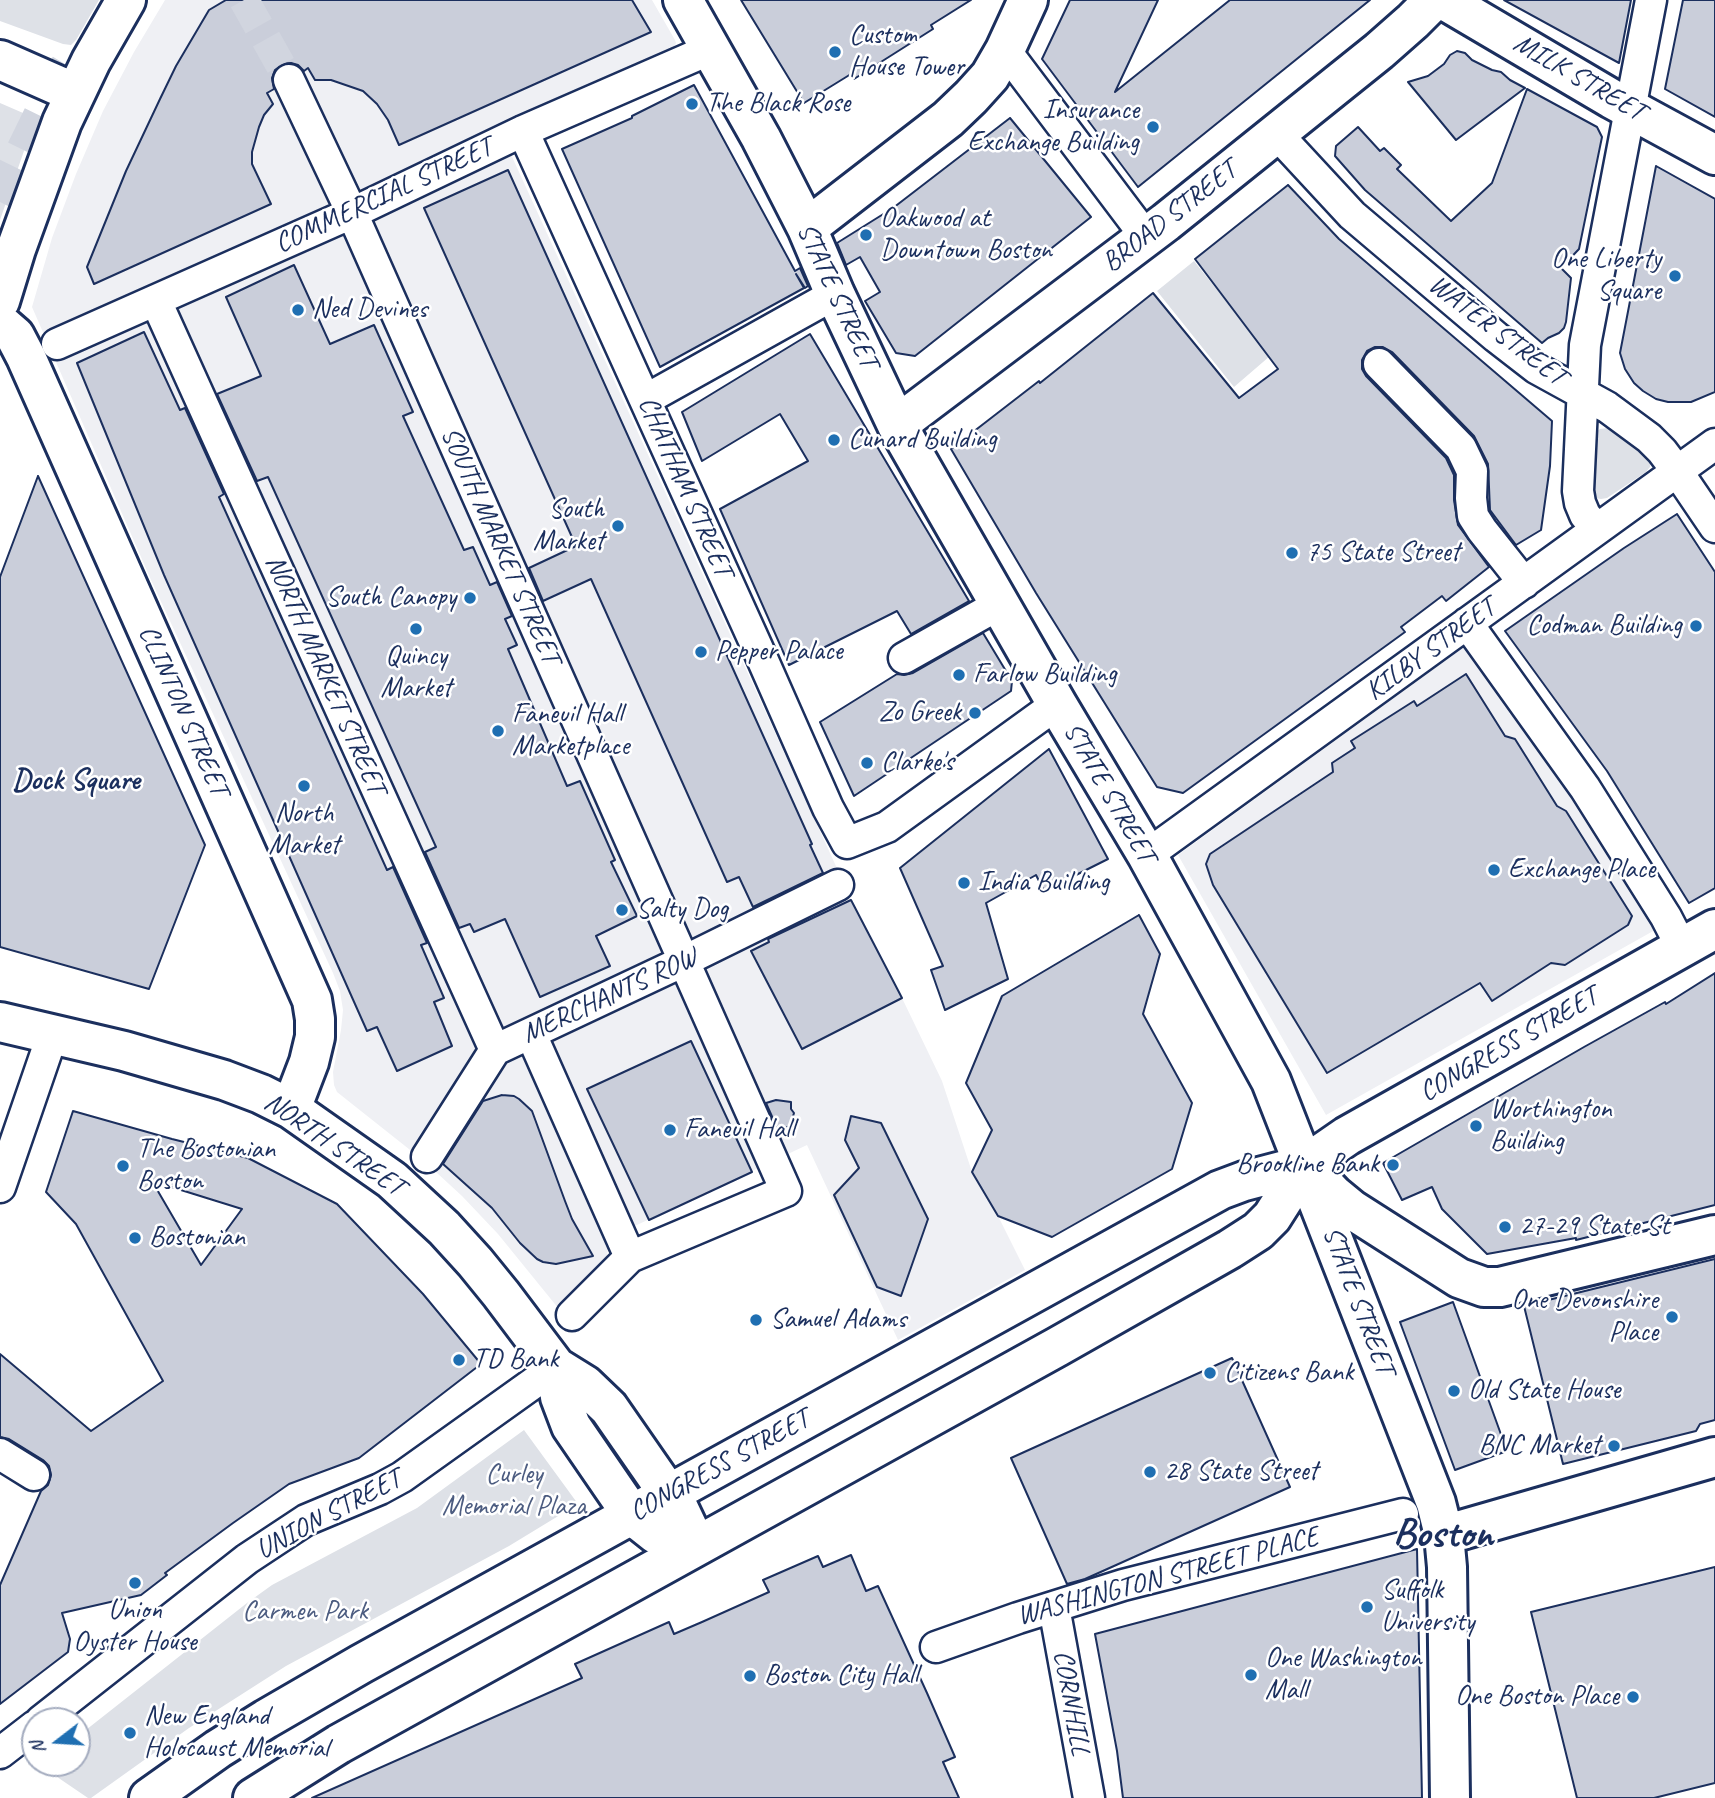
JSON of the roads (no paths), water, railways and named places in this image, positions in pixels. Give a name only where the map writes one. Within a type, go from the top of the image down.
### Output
[{"type":"main road","points":[[0,301],[16,249],[75,93],[126,0]]},
{"type":"main road","name":"STATE STREET","points":[[683,0],[761,138],[807,228],[835,295],[897,425],[1147,855],[1264,1066],[1432,1489],[1444,1535],[1447,1567],[1450,1798]]},
{"type":"main road","points":[[807,228],[948,119],[990,76],[1028,0]]},
{"type":"main road","name":"BROAD STREET","points":[[897,425],[1146,237],[1379,51],[1434,0]]},
{"type":"main road","name":"MILK STREET","points":[[1444,0],[1715,155]]},
{"type":"main road","points":[[0,60],[75,93]]},
{"type":"main road","name":"CLINTON STREET","points":[[0,323],[15,336],[26,357],[312,1000],[315,1037],[309,1062],[291,1110]]},
{"type":"main road","name":"CONGRESS STREET","points":[[149,1798],[266,1719],[632,1515],[1220,1190],[1305,1165],[1347,1136],[1715,929]]},
{"type":"main road","name":"NORTH STREET","points":[[0,1021],[124,1051],[224,1080],[261,1094],[291,1110],[392,1180],[444,1228],[489,1278],[556,1367],[585,1385],[609,1408],[670,1494],[688,1528],[691,1548],[656,1535],[632,1515],[571,1426],[560,1397],[556,1367]]},
{"type":"main road","points":[[1305,1165],[1351,1209],[1459,1278],[1484,1287],[1500,1287],[1715,1235]]},
{"type":"main road","name":"CONGRESS STREET","points":[[253,1798],[339,1744],[1230,1249],[1258,1231],[1272,1217],[1305,1165]]},
{"type":"main road","points":[[1444,1535],[1715,1457]]},
{"type":"street","points":[[1597,529],[1585,515],[1578,491],[1585,345],[1651,0]]},
{"type":"street","name":"COMMERCIAL STREET","points":[[57,344],[352,213],[523,131],[711,49]]},
{"type":"street","points":[[1005,50],[1146,237]]},
{"type":"street","name":"SOUTH MARKET STREET","points":[[289,80],[352,213],[786,1191],[631,1257]]},
{"type":"street","name":"CHATHAM STREET","points":[[523,131],[846,844],[887,827],[1057,704]]},
{"type":"street","name":"WATER STREET","points":[[1276,133],[1352,215],[1496,337],[1557,381],[1607,407],[1641,432],[1662,451],[1715,527]]},
{"type":"street","points":[[645,400],[835,295]]},
{"type":"street","name":"NORTH MARKET STREET","points":[[156,300],[495,1050]]},
{"type":"street","points":[[1379,364],[1461,448],[1472,471],[1473,516],[1524,583]]},
{"type":"street","name":"KILBY STREET","points":[[1147,855],[1715,443]]},
{"type":"street","points":[[904,659],[1000,604]]},
{"type":"street","points":[[1467,623],[1585,788],[1666,917],[1682,948]]},
{"type":"street","name":"MERCHANTS ROW","points":[[427,1157],[495,1050],[838,885]]},
{"type":"street","points":[[0,1187],[53,1033]]},
{"type":"street","points":[[531,1034],[631,1257],[572,1315]]},
{"type":"street","name":"UNION STREET","points":[[59,1707],[222,1577],[264,1547],[306,1520],[391,1484],[556,1367]]},
{"type":"street","points":[[0,1454],[33,1475]]},
{"type":"street","name":"WASHINGTON STREET PLACE","points":[[936,1647],[1123,1585],[1403,1514]]},
{"type":"street","name":"CORNHILL","points":[[1054,1607],[1088,1798]]},
{"type":"street","points":[[0,1753],[21,1737]]},
{"type":"tunnel","points":[[244,0],[289,80]]},
{"type":"tunnel","points":[[0,202],[55,90],[75,57]]},
{"type":"place","name":"Custom House Tower","points":[[835,52]]},
{"type":"place","name":"The Black Rose","points":[[692,104]]},
{"type":"place","name":"Insurance Exchange Building","points":[[1153,127]]},
{"type":"place","name":"Oakwood at Downtown Boston","points":[[866,235]]},
{"type":"place","name":"One Liberty Square","points":[[1675,276]]},
{"type":"place","name":"Ned Devines","points":[[298,310]]},
{"type":"place","name":"Cunard Building","points":[[834,440]]},
{"type":"place","name":"South Market","points":[[618,526]]},
{"type":"place","name":"75 State Street","points":[[1292,553]]},
{"type":"place","name":"South Canopy","points":[[470,598]]},
{"type":"place","name":"Codman Building","points":[[1696,626]]},
{"type":"place","name":"Quincy Market","points":[[416,629]]},
{"type":"place","name":"Pepper Palace","points":[[701,652]]},
{"type":"place","name":"Farlow Building","points":[[959,675]]},
{"type":"place","name":"Zo Greek","points":[[975,713]]},
{"type":"place","name":"Faneuil Hall Marketplace","points":[[498,731]]},
{"type":"place","name":"Clarke's","points":[[867,763]]},
{"type":"place","name":"North Market","points":[[304,786]]},
{"type":"place","name":"Exchange Place","points":[[1494,870]]},
{"type":"place","name":"India Building","points":[[964,883]]},
{"type":"place","name":"Salty Dog","points":[[622,910]]},
{"type":"place","name":"Worthington Building","points":[[1476,1126]]},
{"type":"place","name":"Faneuil Hall","points":[[670,1130]]},
{"type":"place","name":"Brookline Bank","points":[[1393,1165]]},
{"type":"place","name":"The Bostonian Boston","points":[[123,1166]]},
{"type":"place","name":"27-29 State St","points":[[1505,1227]]},
{"type":"place","name":"Bostonian","points":[[135,1238]]},
{"type":"place","name":"One Devonshire Place","points":[[1672,1317]]},
{"type":"place","name":"Samuel Adams","points":[[756,1320]]},
{"type":"place","name":"TD Bank","points":[[459,1360]]},
{"type":"place","name":"Citizens Bank","points":[[1210,1373]]},
{"type":"place","name":"Old State House","points":[[1454,1391]]},
{"type":"place","name":"BNC Market","points":[[1614,1446]]},
{"type":"place","name":"28 State Street","points":[[1150,1472]]},
{"type":"place","name":"Union Oyster House","points":[[135,1583]]},
{"type":"place","name":"Suffolk University","points":[[1367,1607]]},
{"type":"place","name":"One Washington Mall","points":[[1251,1675]]},
{"type":"place","name":"Boston City Hall","points":[[750,1676]]},
{"type":"place","name":"One Boston Place","points":[[1633,1697]]},
{"type":"place","name":"New England Holocaust Memorial","points":[[130,1733]]},
{"type":"district","name":"Dock Square","points":[[76,781]]},
{"type":"district","name":"Boston","points":[[1443,1535]]},
{"type":"park label","name":"Curley Memorial Plaza","points":[[514,1491]]},
{"type":"park label","name":"Carmen Park","points":[[305,1612]]}]
